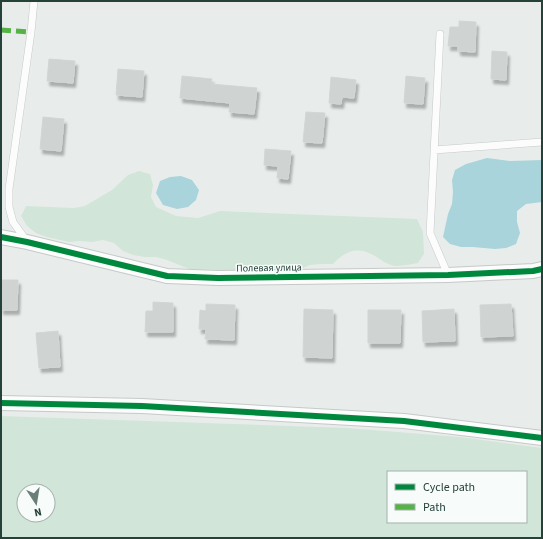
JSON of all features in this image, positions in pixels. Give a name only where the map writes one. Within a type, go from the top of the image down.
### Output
[{"type":"street","name":"Полевая улица","points":[[1,237],[167,276],[218,278],[448,275],[533,271],[542,269]]},
{"type":"street","points":[[1,403],[142,406],[404,421],[542,438]]},
{"type":"lane","points":[[27,242],[14,222],[9,207],[9,189],[34,1]]},
{"type":"lane","points":[[440,34],[430,232],[448,275]]},
{"type":"lane","points":[[434,150],[542,142]]},
{"type":"green space","points":[[139,171],[150,174],[153,185],[151,197],[156,207],[176,216],[198,218],[220,211],[417,219],[423,232],[424,254],[418,263],[398,266],[387,263],[369,253],[358,250],[343,255],[333,264],[310,265],[299,270],[288,272],[189,269],[156,257],[133,255],[123,251],[114,243],[103,240],[92,242],[69,242],[47,237],[36,233],[27,226],[21,216],[26,206],[74,208],[85,206],[112,190],[128,175]]},
{"type":"green space","points":[[1,416],[347,428],[460,437],[542,448],[542,538],[1,538]]},
{"type":"water","points":[[487,158],[510,161],[542,160],[542,202],[526,204],[517,211],[517,222],[520,233],[516,244],[506,248],[495,249],[461,247],[450,244],[443,237],[448,214],[452,204],[452,180],[455,170],[466,164]]},
{"type":"water","points":[[181,176],[192,180],[199,190],[196,200],[188,207],[177,209],[163,205],[156,193],[160,181],[170,177]]},
{"type":"building","points":[[459,21],[476,22],[475,52],[458,51],[458,46],[448,46],[450,27],[459,27]]},
{"type":"building","points":[[492,51],[507,52],[506,80],[491,79]]},
{"type":"building","points":[[49,59],[75,61],[73,83],[47,81]]},
{"type":"building","points":[[118,69],[144,71],[142,97],[116,95]]},
{"type":"building","points":[[182,76],[212,79],[211,84],[257,88],[254,114],[229,112],[230,103],[180,98]]},
{"type":"building","points":[[406,76],[425,78],[423,104],[404,103]]},
{"type":"building","points":[[331,77],[356,80],[354,98],[342,97],[341,104],[329,103]]},
{"type":"building","points":[[306,112],[325,113],[322,143],[303,142]]},
{"type":"building","points":[[43,117],[64,119],[61,151],[40,149]]},
{"type":"building","points":[[265,149],[291,151],[288,179],[277,178],[278,166],[264,165]]},
{"type":"building","points":[[1,280],[18,280],[17,310],[1,310]]},
{"type":"building","points":[[153,302],[173,303],[173,332],[145,332],[146,311],[153,311]]},
{"type":"building","points":[[206,304],[235,305],[234,340],[205,339],[206,329],[199,329],[200,310],[206,311]]},
{"type":"building","points":[[511,304],[513,336],[481,337],[480,305]]},
{"type":"building","points":[[304,309],[333,310],[332,358],[303,357]]},
{"type":"building","points":[[454,309],[455,341],[423,342],[422,311]]},
{"type":"building","points":[[368,310],[401,310],[400,343],[368,343]]},
{"type":"building","points":[[58,331],[60,367],[39,368],[36,333]]},
{"type":"marked path","points":[[1,30],[31,32]]},
{"type":"cycle path","points":[[1,237],[167,276],[218,278],[448,275],[533,271],[542,269]]},
{"type":"cycle path","points":[[1,403],[142,406],[404,421],[542,438]]}]
